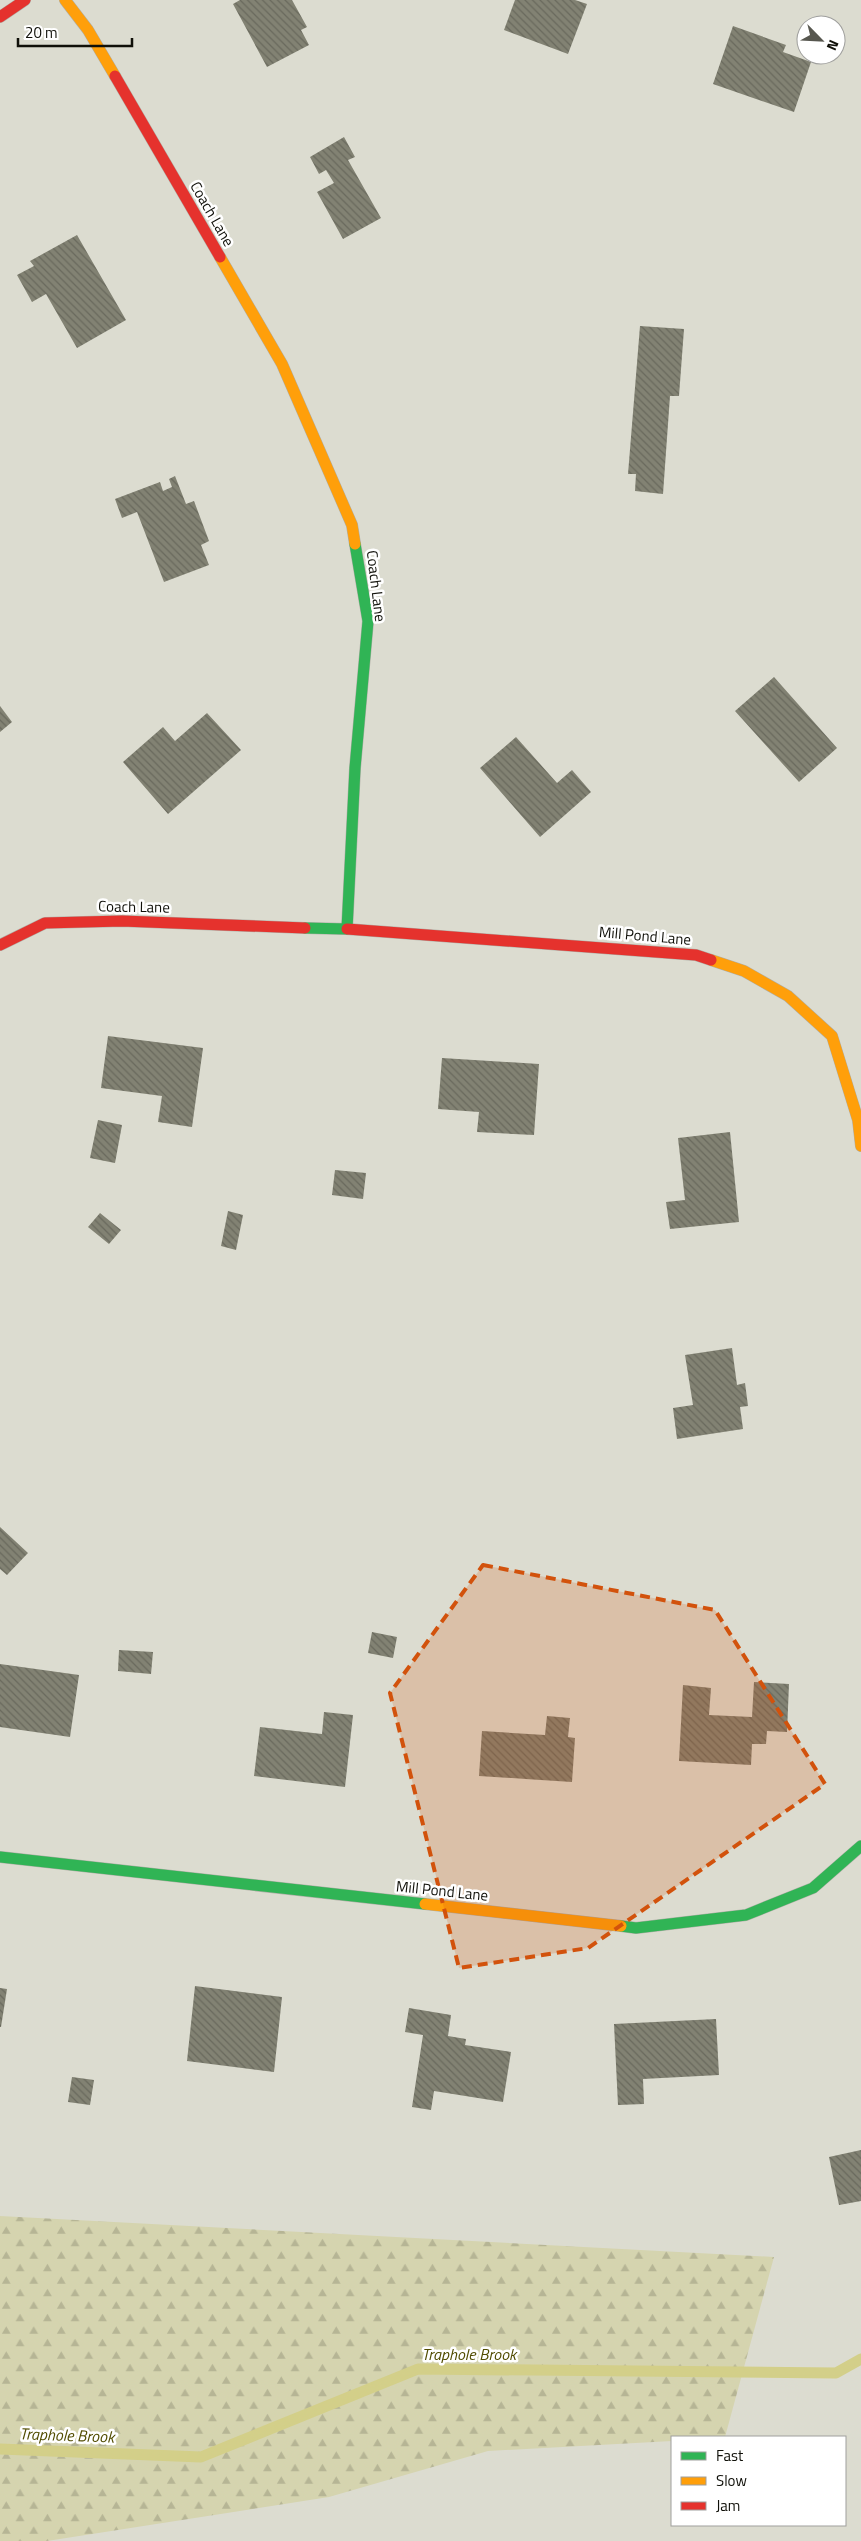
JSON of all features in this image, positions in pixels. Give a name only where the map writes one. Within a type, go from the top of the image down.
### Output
[{"type":"street","points":[[0,17],[25,0]]},
{"type":"street","name":"Coach Lane","points":[[0,945],[45,923],[122,921],[347,929],[355,768],[368,621],[352,525],[282,364],[88,30],[65,0]]},
{"type":"street","name":"Mill Pond Lane","points":[[347,929],[696,955],[744,971],[788,996],[832,1036],[858,1120],[861,1146]]},
{"type":"street","name":"Mill Pond Lane","points":[[0,1857],[636,1928],[746,1915],[813,1888],[861,1846]]},
{"type":"highlighted area","points":[[483,1565],[715,1610],[825,1784],[588,1948],[459,1968],[390,1693]]},
{"type":"green space","points":[[0,2216],[774,2257],[725,2436],[671,2436],[671,2441],[488,2451],[329,2497],[47,2541],[0,2541]]},
{"type":"building","points":[[240,0],[292,0],[307,27],[301,30],[309,45],[267,67],[233,4]]},
{"type":"building","points":[[515,0],[575,0],[587,4],[568,54],[504,30]]},
{"type":"building","points":[[733,26],[786,45],[783,52],[796,57],[796,65],[810,65],[794,112],[713,84]]},
{"type":"building","points":[[344,137],[355,157],[348,160],[381,218],[343,239],[317,192],[334,183],[326,170],[319,174],[310,157]]},
{"type":"building","points":[[77,235],[126,320],[77,348],[46,294],[32,302],[17,275],[34,266],[30,261]]},
{"type":"building","points":[[640,326],[684,329],[679,396],[670,396],[663,494],[635,491],[636,474],[628,474]]},
{"type":"building","points":[[175,476],[186,504],[194,501],[209,541],[201,545],[209,565],[164,582],[137,512],[122,518],[115,499],[160,482],[163,491],[172,487],[169,479]]},
{"type":"building","points":[[774,677],[837,748],[799,782],[735,711]]},
{"type":"building","points":[[0,706],[12,722],[0,732]]},
{"type":"building","points":[[207,713],[241,750],[168,814],[123,762],[163,727],[175,741]]},
{"type":"building","points":[[516,737],[557,783],[572,770],[591,792],[540,837],[480,768]]},
{"type":"building","points":[[108,1036],[203,1048],[192,1127],[158,1122],[162,1096],[101,1088]]},
{"type":"building","points":[[442,1058],[539,1064],[534,1135],[477,1132],[479,1112],[438,1109]]},
{"type":"building","points":[[98,1120],[122,1125],[115,1163],[90,1158]]},
{"type":"building","points":[[730,1132],[739,1222],[670,1229],[666,1202],[685,1200],[678,1138]]},
{"type":"building","points":[[335,1170],[366,1173],[363,1199],[332,1195]]},
{"type":"building","points":[[228,1211],[243,1215],[236,1250],[221,1246]]},
{"type":"building","points":[[100,1213],[121,1230],[109,1244],[88,1227]]},
{"type":"building","points":[[732,1348],[737,1385],[745,1383],[748,1406],[740,1407],[743,1429],[677,1439],[673,1408],[693,1405],[685,1355]]},
{"type":"building","points":[[0,1527],[28,1553],[7,1575],[0,1569]]},
{"type":"building","points":[[372,1632],[397,1637],[393,1658],[368,1653]]},
{"type":"building","points":[[119,1650],[153,1652],[151,1674],[118,1671]]},
{"type":"building","points":[[0,1664],[79,1675],[70,1737],[0,1727]]},
{"type":"building","points":[[754,1682],[789,1684],[787,1732],[767,1731],[766,1744],[752,1744],[751,1765],[679,1761],[683,1685],[711,1688],[709,1715],[752,1717]]},
{"type":"building","points":[[324,1712],[353,1715],[345,1787],[254,1776],[260,1727],[322,1734]]},
{"type":"building","points":[[547,1716],[570,1718],[568,1737],[575,1738],[572,1782],[479,1776],[482,1731],[545,1735]]},
{"type":"building","points":[[195,1986],[282,1997],[274,2072],[187,2061]]},
{"type":"building","points":[[0,1988],[7,1989],[1,2027],[0,2027]]},
{"type":"building","points":[[409,2008],[451,2015],[448,2036],[466,2039],[465,2045],[511,2052],[503,2102],[434,2091],[431,2110],[412,2107],[423,2035],[405,2032]]},
{"type":"building","points":[[716,2019],[719,2075],[643,2079],[644,2104],[618,2105],[614,2024]]},
{"type":"building","points":[[72,2077],[94,2080],[90,2105],[68,2102]]},
{"type":"building","points":[[861,2150],[861,2201],[839,2205],[829,2157]]},
{"type":"waterway","name":"Traphole Brook","points":[[0,2449],[201,2457],[418,2369],[836,2373],[861,2359]]},
{"type":"traffic: fast","points":[[305,928],[347,929],[355,768],[368,621],[355,544]]},
{"type":"traffic: fast","points":[[621,1926],[636,1928],[746,1915],[813,1888],[861,1846]]},
{"type":"traffic: fast","points":[[0,1857],[425,1904]]},
{"type":"traffic: slow","points":[[65,0],[88,30],[115,76]]},
{"type":"traffic: slow","points":[[220,257],[282,364],[352,525],[355,544]]},
{"type":"traffic: slow","points":[[711,960],[744,971],[788,996],[832,1036],[858,1120],[861,1146]]},
{"type":"traffic: slow","points":[[425,1904],[621,1926]]},
{"type":"traffic: jam","points":[[0,17],[25,0]]},
{"type":"traffic: jam","points":[[115,76],[220,257]]},
{"type":"traffic: jam","points":[[0,945],[45,923],[122,921],[305,928]]},
{"type":"traffic: jam","points":[[347,929],[696,955],[711,960]]}]
